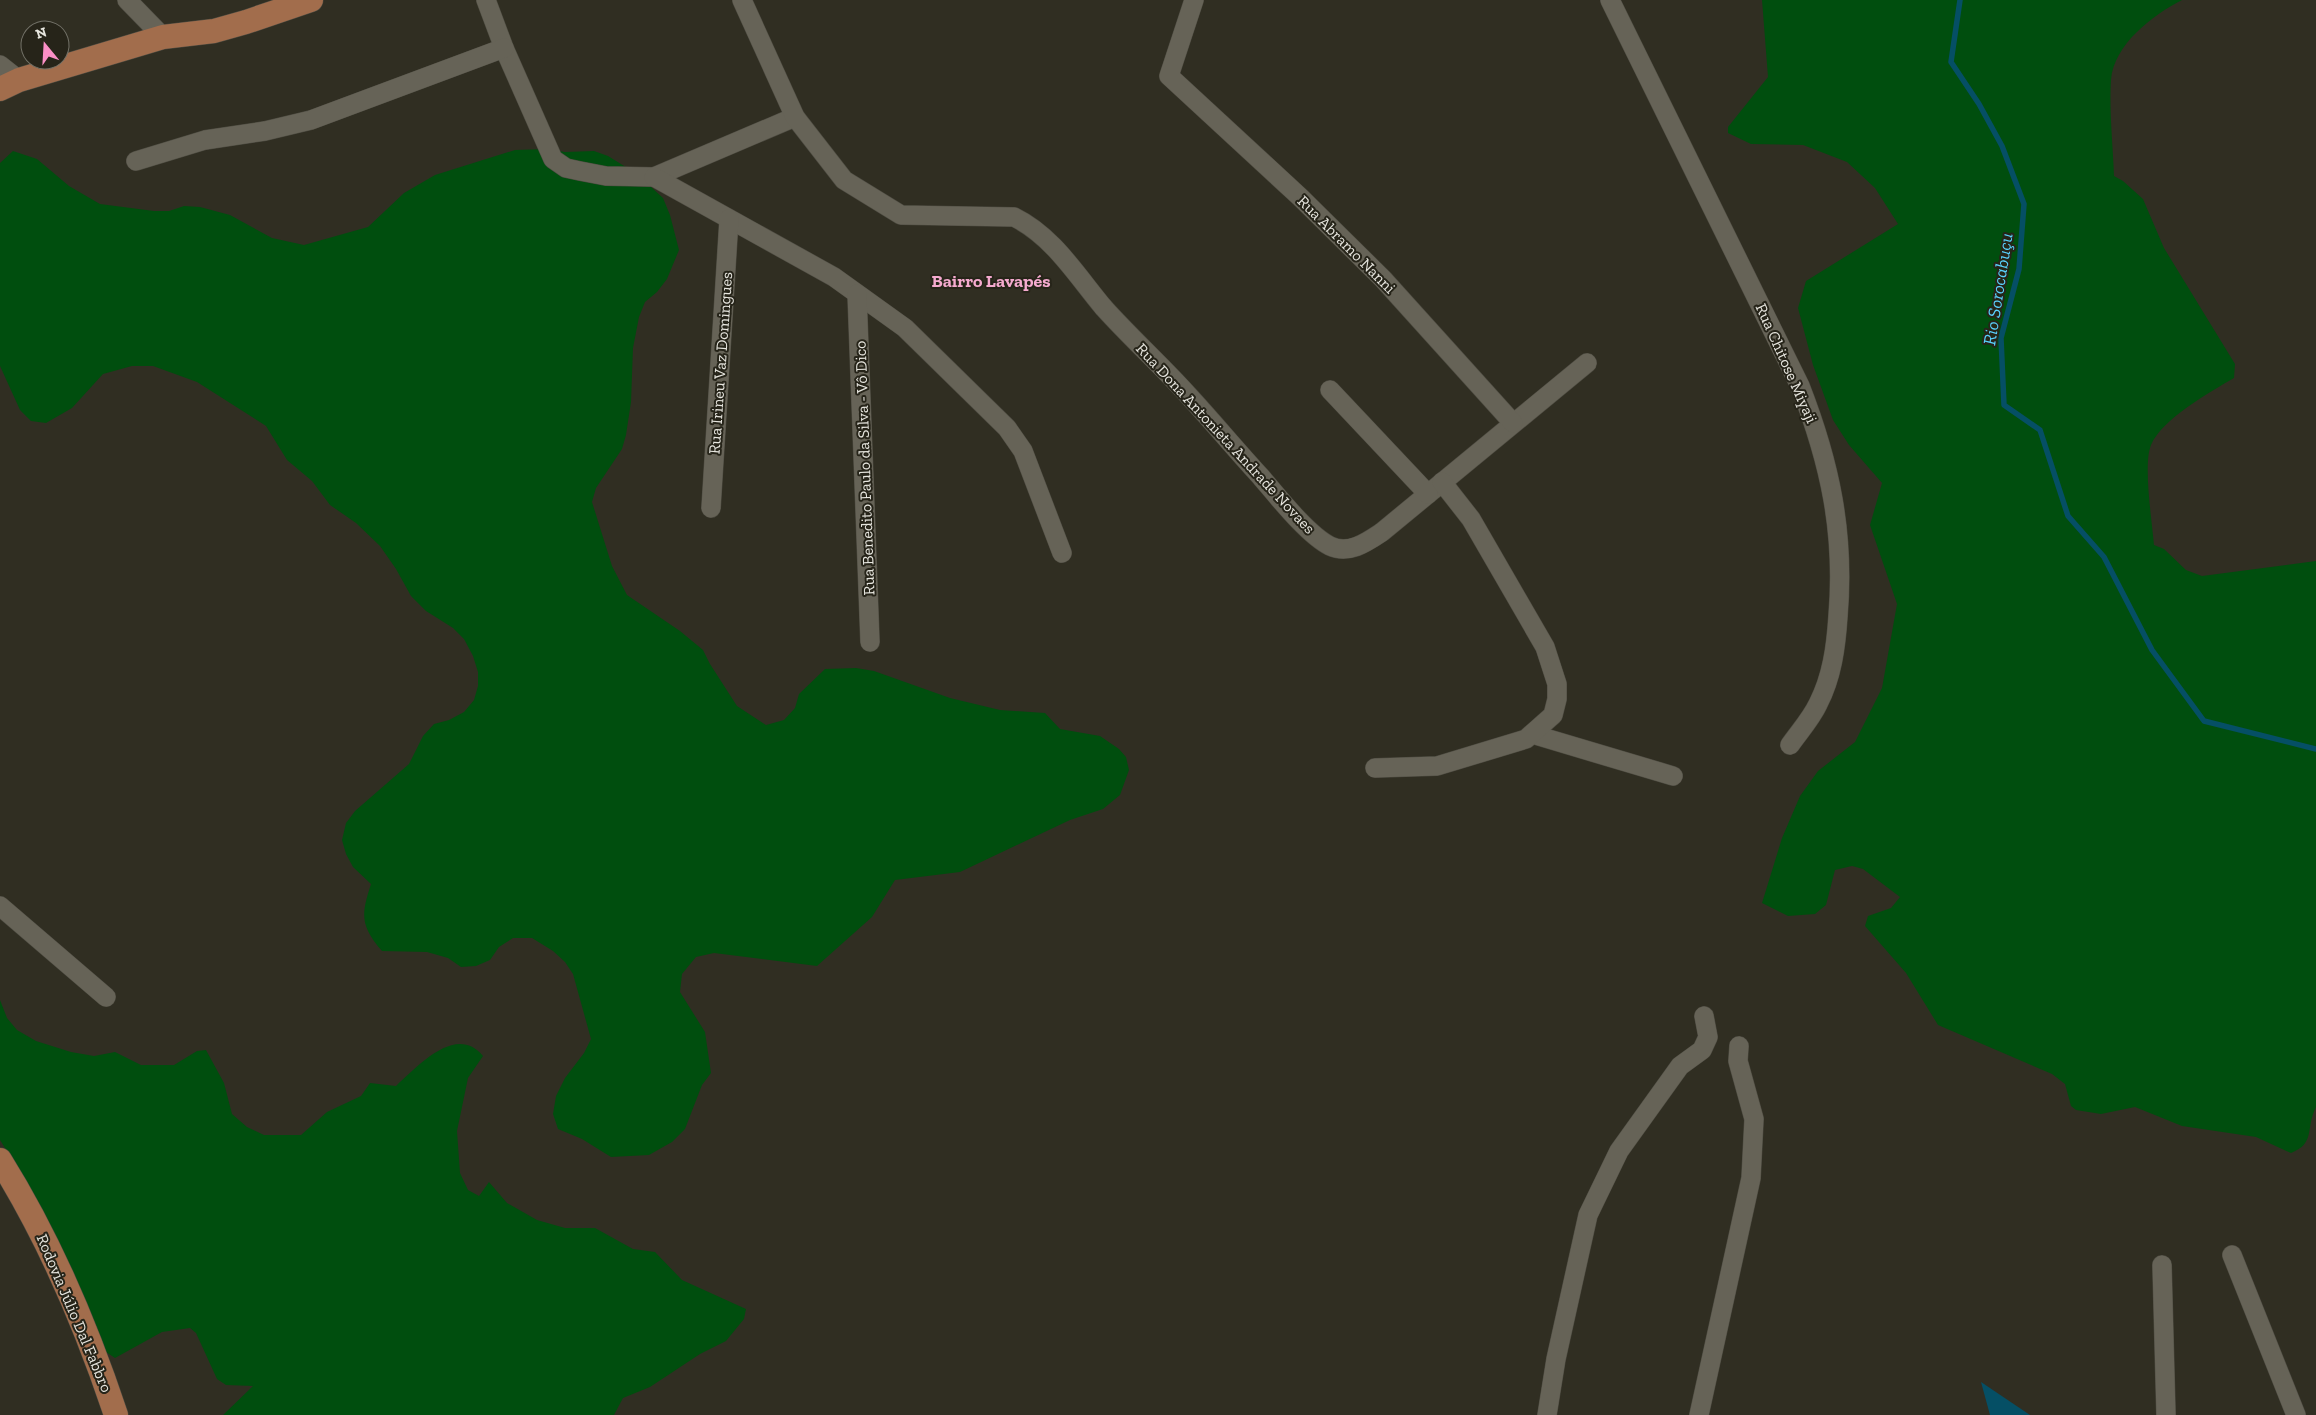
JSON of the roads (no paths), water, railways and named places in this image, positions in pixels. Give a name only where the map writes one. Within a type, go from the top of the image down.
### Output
[{"type":"main road","points":[[9,84],[163,37],[214,30],[267,16],[311,0]]},
{"type":"main road","name":"Rodovia Júlio Dal Fabbro","points":[[2,1166],[54,1254],[89,1338],[116,1415]]},
{"type":"street","points":[[127,0],[163,37]]},
{"type":"street","points":[[486,0],[504,48],[553,159],[566,168],[628,178],[654,177],[795,117],[742,0]]},
{"type":"street","name":"Rua Abramo Nanni","points":[[1194,0],[1169,76],[1300,197],[1383,279],[1513,423]]},
{"type":"street","name":"Rua Chitose Miyaji","points":[[1610,0],[1800,386],[1817,428],[1828,471],[1837,516],[1840,552],[1837,638],[1830,674],[1818,706],[1790,745]]},
{"type":"street","points":[[136,161],[206,140],[265,131],[311,120],[504,48]]},
{"type":"street","points":[[0,65],[9,84]]},
{"type":"street","name":"Rua Dona Antonieta Andrade Novaes","points":[[795,117],[844,180],[902,215],[1014,217],[1027,224],[1080,275],[1104,308],[1188,395],[1282,500],[1316,536],[1331,546],[1351,549],[1364,544],[1382,532],[1587,363]]},
{"type":"street","points":[[654,177],[834,277],[904,328],[1007,428],[1023,451],[1062,553]]},
{"type":"street","name":"Rua Irineu Vaz Domingues","points":[[711,508],[729,218]]},
{"type":"street","name":"Rua Benedito Paulo da Silva - Vô Dico","points":[[857,294],[870,642]]},
{"type":"street","points":[[1330,390],[1428,494]]},
{"type":"street","points":[[1376,768],[1437,766],[1526,739],[1552,715],[1557,699],[1557,684],[1545,646],[1471,519],[1442,482]]},
{"type":"street","points":[[1532,734],[1673,776]]},
{"type":"street","points":[[0,906],[106,997]]},
{"type":"street","points":[[1547,1415],[1556,1359],[1588,1215],[1619,1151],[1680,1066],[1702,1050],[1708,1037],[1704,1016]]},
{"type":"street","points":[[1699,1415],[1751,1178],[1754,1119],[1738,1061],[1739,1046]]},
{"type":"street","points":[[2232,1255],[2296,1415]]},
{"type":"street","points":[[2162,1265],[2166,1415]]},
{"type":"water","points":[[1981,1382],[2030,1415],[1990,1415]]},
{"type":"waterway","name":"Rio Sorocabuçu","points":[[1960,0],[1951,62],[1979,104],[2002,146],[2024,204],[2019,269],[2001,338],[2004,405],[2040,430],[2068,516],[2104,557],[2152,650],[2204,721],[2316,749]]},
{"type":"district","name":"Bairro Lavapés","points":[[991,281]]}]
